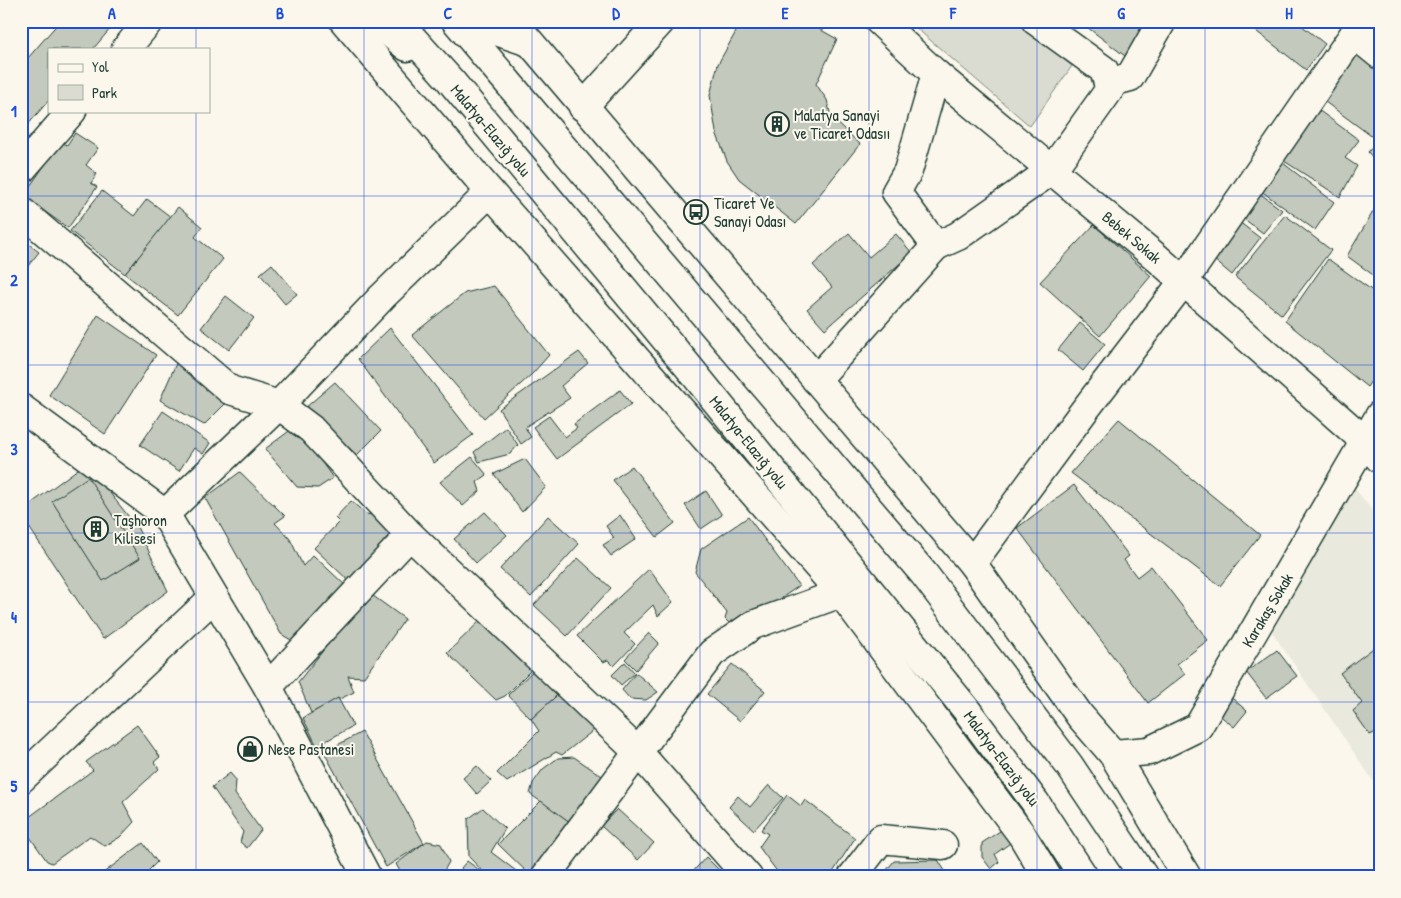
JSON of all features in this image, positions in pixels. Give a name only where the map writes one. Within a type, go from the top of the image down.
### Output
[{"type":"main road","points":[[127,48],[149,21]]},
{"type":"main road","points":[[344,21],[490,192],[841,593],[1022,835],[1047,877]]},
{"type":"main road","points":[[374,21],[450,80]]},
{"type":"main road","name":"Malatya-Elazığ yolu","points":[[397,21],[450,80],[687,366],[965,708],[1035,802],[1084,877]]},
{"type":"main road","points":[[456,21],[924,574],[1069,765],[1144,877]]},
{"type":"main road","points":[[488,21],[496,30],[531,43]]},
{"type":"main road","points":[[512,21],[583,107],[972,563],[1080,716],[1113,754],[1185,875]]},
{"type":"main road","points":[[583,107],[662,21]]},
{"type":"main road","points":[[816,380],[936,246],[958,236],[1052,170],[1110,89],[1104,70],[1036,21]]},
{"type":"main road","points":[[1108,83],[1130,77],[1162,21]]},
{"type":"main road","name":"Bebek Sokak","points":[[887,23],[936,74],[1184,282],[1373,450]]},
{"type":"main road","points":[[972,563],[1084,411],[1184,282],[1361,28],[1380,55]]},
{"type":"main road","points":[[936,74],[908,171],[896,192],[936,246]]},
{"type":"main road","points":[[21,170],[71,112]]},
{"type":"main road","points":[[165,514],[279,405],[382,297],[490,192]]},
{"type":"main road","points":[[21,211],[230,390],[279,405],[311,429],[410,535],[638,752],[748,877]]},
{"type":"main road","points":[[21,408],[165,514],[268,687],[367,877]]},
{"type":"main road","name":"Karakaş Sokak","points":[[1113,754],[1148,750],[1198,727],[1373,450],[1380,415]]},
{"type":"main road","points":[[268,687],[410,535]]},
{"type":"main road","points":[[545,877],[712,653],[753,625],[841,593]]},
{"type":"main road","points":[[21,779],[214,597]]},
{"type":"main road","points":[[852,877],[881,839],[943,844]]},
{"type":"shaded area","points":[[1352,485],[1380,520],[1380,791],[1272,632]]},
{"type":"green space","points":[[908,21],[1016,21],[1072,66],[1030,126]]},
{"type":"building","points":[[60,21],[117,21],[94,48],[48,48],[48,101],[26,127],[21,123],[21,66]]},
{"type":"building","points":[[587,21],[598,21],[591,26]]},
{"type":"building","name":"Malatya Sanayi ve Ticaret Odasıı","points":[[742,21],[805,21],[837,39],[816,84],[827,100],[831,117],[860,144],[796,224],[739,179],[727,161],[716,132],[710,95],[718,64]]},
{"type":"building","points":[[1079,21],[1150,21],[1129,59]]},
{"type":"building","points":[[1243,21],[1296,21],[1325,44],[1306,70]]},
{"type":"building","points":[[1356,49],[1380,69],[1380,166],[1368,152],[1378,141],[1317,96]]},
{"type":"building","points":[[1309,106],[1321,112],[1359,140],[1345,158],[1357,166],[1340,197],[1281,159]]},
{"type":"building","points":[[75,133],[98,148],[86,165],[97,174],[91,183],[97,187],[68,228],[23,196],[61,142],[67,145]]},
{"type":"building","points":[[1275,157],[1334,202],[1315,230],[1257,188]]},
{"type":"building","points":[[1254,189],[1282,210],[1263,233],[1236,213]]},
{"type":"building","points":[[102,191],[134,216],[147,199],[171,217],[125,274],[70,231]]},
{"type":"building","points":[[1380,200],[1380,280],[1347,256]]},
{"type":"building","points":[[178,207],[202,227],[195,237],[223,259],[178,315],[125,274]]},
{"type":"building","points":[[1285,215],[1331,250],[1282,315],[1235,277]]},
{"type":"building","points":[[1234,218],[1260,238],[1232,275],[1207,254]]},
{"type":"building","points":[[1094,225],[1151,276],[1100,336],[1040,282]]},
{"type":"building","points":[[849,233],[869,257],[896,234],[912,253],[825,329],[807,309],[832,287],[813,265]]},
{"type":"building","points":[[21,238],[39,252],[21,275]]},
{"type":"building","points":[[1328,259],[1380,296],[1380,368],[1367,387],[1285,321]]},
{"type":"building","points":[[272,264],[297,294],[285,304],[260,274]]},
{"type":"building","points":[[494,286],[549,355],[533,373],[484,418],[412,335],[465,293]]},
{"type":"building","points":[[226,296],[254,318],[229,350],[201,328]]},
{"type":"building","points":[[98,315],[156,355],[105,434],[49,395]]},
{"type":"building","points":[[1080,323],[1105,344],[1083,371],[1058,350]]},
{"type":"building","points":[[390,328],[473,435],[434,463],[358,359]]},
{"type":"building","points":[[579,352],[588,363],[561,386],[570,398],[525,427],[531,437],[521,444],[499,409]]},
{"type":"building","points":[[178,359],[227,402],[204,425],[160,400]]},
{"type":"building","points":[[335,382],[381,431],[357,455],[305,408]]},
{"type":"building","points":[[620,390],[631,404],[557,459],[533,427],[549,416],[565,437],[577,428],[574,424]]},
{"type":"building","points":[[163,411],[210,443],[203,454],[194,448],[179,471],[140,445]]},
{"type":"building","points":[[1119,419],[1260,535],[1220,586],[1071,473]]},
{"type":"building","points":[[296,426],[333,478],[318,488],[297,487],[265,449]]},
{"type":"building","points":[[506,427],[518,445],[510,454],[479,462],[474,452]]},
{"type":"building","points":[[472,457],[487,475],[477,482],[480,491],[463,506],[440,482]]},
{"type":"building","points":[[525,459],[546,487],[522,512],[494,474]]},
{"type":"building","points":[[86,463],[137,527],[168,591],[103,639],[21,515],[21,511]]},
{"type":"building","points":[[632,466],[675,523],[657,537],[613,480]]},
{"type":"building","points":[[240,472],[285,516],[275,523],[290,539],[303,566],[313,555],[346,586],[296,643],[281,634],[205,498]]},
{"type":"building","name":"Taşhoron Kilisesi","points":[[88,477],[140,558],[103,581],[52,501]]},
{"type":"building","points":[[1074,485],[1129,556],[1124,560],[1137,577],[1151,566],[1208,640],[1177,664],[1185,674],[1148,703],[1017,528]]},
{"type":"building","points":[[706,491],[722,515],[701,529],[685,505]]},
{"type":"building","points":[[351,501],[366,514],[379,516],[393,530],[350,582],[314,548],[339,522],[335,518]]},
{"type":"building","points":[[485,512],[507,535],[476,563],[454,539]]},
{"type":"building","points":[[620,515],[636,539],[611,556],[603,545],[614,538],[606,526]]},
{"type":"building","points":[[548,516],[579,544],[531,597],[500,569]]},
{"type":"building","points":[[748,517],[799,586],[761,612],[730,624],[725,619],[727,613],[695,572],[701,549]]},
{"type":"building","points":[[578,558],[611,588],[567,636],[534,605]]},
{"type":"building","points":[[649,569],[673,602],[658,616],[653,605],[624,633],[635,644],[614,666],[608,660],[603,662],[577,636]]},
{"type":"building","points":[[369,593],[405,619],[364,677],[348,676],[354,692],[311,713],[298,682]]},
{"type":"building","points":[[482,619],[533,668],[505,696],[496,700],[447,653]]},
{"type":"building","points":[[649,633],[659,643],[636,670],[625,659]]},
{"type":"building","points":[[1380,643],[1380,730],[1370,735],[1353,711],[1362,703],[1340,673]]},
{"type":"building","points":[[1277,650],[1297,676],[1266,698],[1246,672]]},
{"type":"building","points":[[625,662],[635,673],[621,685],[612,675]]},
{"type":"building","points":[[732,664],[765,691],[740,721],[707,694]]},
{"type":"building","points":[[539,665],[564,689],[531,719],[508,695]]},
{"type":"building","points":[[636,673],[658,692],[646,700],[630,699],[622,690]]},
{"type":"building","points":[[564,689],[599,726],[562,755],[556,752],[507,782],[497,773],[539,731],[531,719]]},
{"type":"building","points":[[1226,693],[1247,711],[1234,727],[1212,709]]},
{"type":"building","points":[[338,698],[353,726],[317,746],[303,718]]},
{"type":"building","points":[[137,725],[160,757],[154,762],[159,769],[123,802],[134,822],[120,837],[105,846],[90,836],[52,863],[47,861],[27,833],[21,837],[21,823],[93,770],[86,762]]},
{"type":"building","points":[[362,732],[424,843],[386,867],[324,752]]},
{"type":"building","points":[[574,757],[608,780],[574,825],[530,794],[533,783],[543,769],[558,758]]},
{"type":"building","points":[[477,766],[491,781],[477,794],[463,778]]},
{"type":"building","points":[[230,773],[236,780],[235,794],[261,830],[247,848],[240,842],[243,832],[212,787]]},
{"type":"building","points":[[769,785],[783,798],[754,830],[729,807],[738,796],[750,807]]},
{"type":"building","points":[[787,795],[801,806],[805,800],[855,838],[830,877],[781,877],[759,847],[768,834],[761,830]]},
{"type":"building","points":[[541,801],[574,825],[532,877],[498,844]]},
{"type":"building","points":[[483,808],[505,829],[491,852],[524,877],[488,877],[469,857],[468,819]]},
{"type":"building","points":[[617,809],[654,843],[638,860],[601,826]]},
{"type":"building","points":[[1003,829],[1013,841],[995,854],[999,862],[991,869],[982,857],[982,843]]},
{"type":"building","points":[[427,841],[441,844],[449,862],[442,874],[437,877],[403,877],[396,864]]},
{"type":"building","points":[[143,843],[157,862],[141,877],[98,877]]},
{"type":"building","points":[[706,857],[726,877],[690,875]]},
{"type":"building","points":[[21,859],[37,871],[44,877],[21,877]]},
{"type":"building","points":[[938,860],[949,877],[881,877],[894,861]]},
{"type":"building","points":[[467,861],[488,877],[466,877],[461,868]]},
{"type":"building","points":[[157,871],[162,877],[149,877]]},
{"type":"building","points":[[445,872],[454,875],[456,877],[439,877]]},
{"type":"place","name":"Malatya Sanayi ve Ticaret Odasıı","points":[[777,124]]},
{"type":"place","name":"Ticaret Ve Sanayi Odası","points":[[696,212]]},
{"type":"place","name":"Taşhoron Kilisesi","points":[[96,529]]},
{"type":"place","name":"Nese Pastanesi","points":[[250,749]]}]
